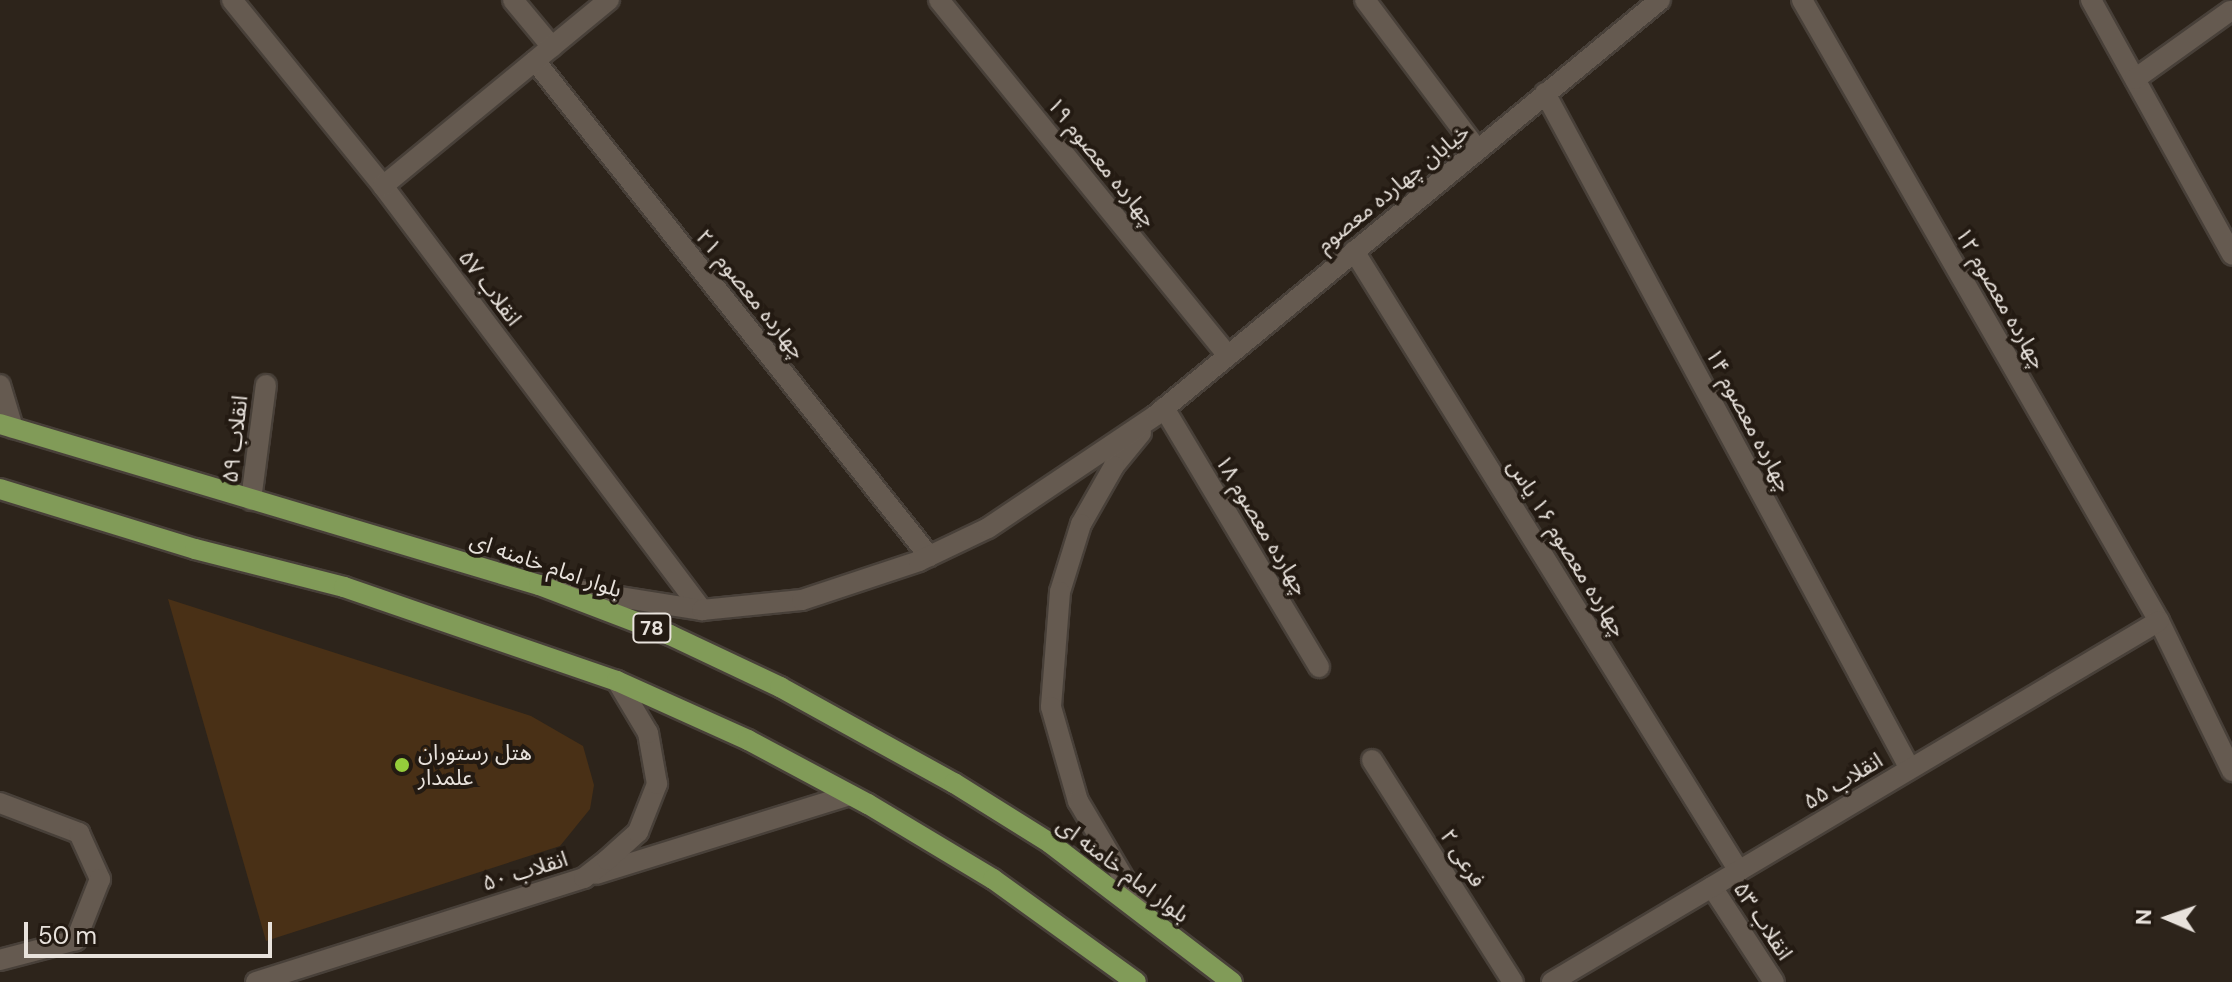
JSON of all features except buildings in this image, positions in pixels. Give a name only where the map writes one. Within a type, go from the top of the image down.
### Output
[{"type":"main road","name":"بلوار امام خامنه ای","points":[[7,426],[539,585],[670,635],[780,687],[1002,813],[1232,982]]},
{"type":"main road","points":[[0,489],[195,549],[344,587],[617,681],[850,795],[993,879],[1136,982]]},
{"type":"street","name":"انقلاب ۵۷","points":[[232,0],[383,186],[702,610]]},
{"type":"street","points":[[513,0],[552,47]]},
{"type":"street","points":[[383,186],[609,0]]},
{"type":"street","name":"چهارده معصوم ۱۹","points":[[939,0],[1228,355]]},
{"type":"street","points":[[1365,0],[1477,149]]},
{"type":"street","name":"خیابان چهارده معصوم","points":[[1160,411],[1660,0]]},
{"type":"street","name":"چهارده معصوم ۱۲","points":[[1802,0],[2159,621],[2232,771]]},
{"type":"street","points":[[2091,0],[2135,79],[2224,218],[2232,254]]},
{"type":"street","points":[[2135,79],[2230,11]]},
{"type":"street","name":"چهارده معصوم ۲۱","points":[[535,61],[929,556]]},
{"type":"street","name":"چهارده معصوم ۱۴","points":[[1545,93],[1910,769]]},
{"type":"street","name":"چهارده معصوم ۱۶ یاس","points":[[1354,251],[1739,871]]},
{"type":"street","points":[[0,385],[7,426]]},
{"type":"street","name":"انقلاب ۵۹","points":[[251,500],[266,385]]},
{"type":"street","points":[[539,585],[702,610],[802,600],[929,556],[988,528],[1160,411]]},
{"type":"street","points":[[1148,919],[1078,801],[1051,707],[1060,592],[1081,524],[1114,466],[1160,411]]},
{"type":"street","name":"چهارده معصوم ۱۸","points":[[1160,411],[1319,667]]},
{"type":"street","name":"انقلاب ۵۵","points":[[1552,982],[2159,621]]},
{"type":"street","name":"انقلاب ۵۰","points":[[256,982],[584,878],[638,832],[657,784],[648,733],[617,681]]},
{"type":"street","name":"فرعی ۲","points":[[1372,760],[1513,982]]},
{"type":"street","points":[[584,878],[850,795]]},
{"type":"street","points":[[0,803],[79,833],[100,879],[76,940],[0,960]]},
{"type":"street","name":"انقلاب ۵۳","points":[[1712,887],[1774,982]]},
{"type":"place","name":"هتل رستوران علمدار","points":[[402,765]]}]
